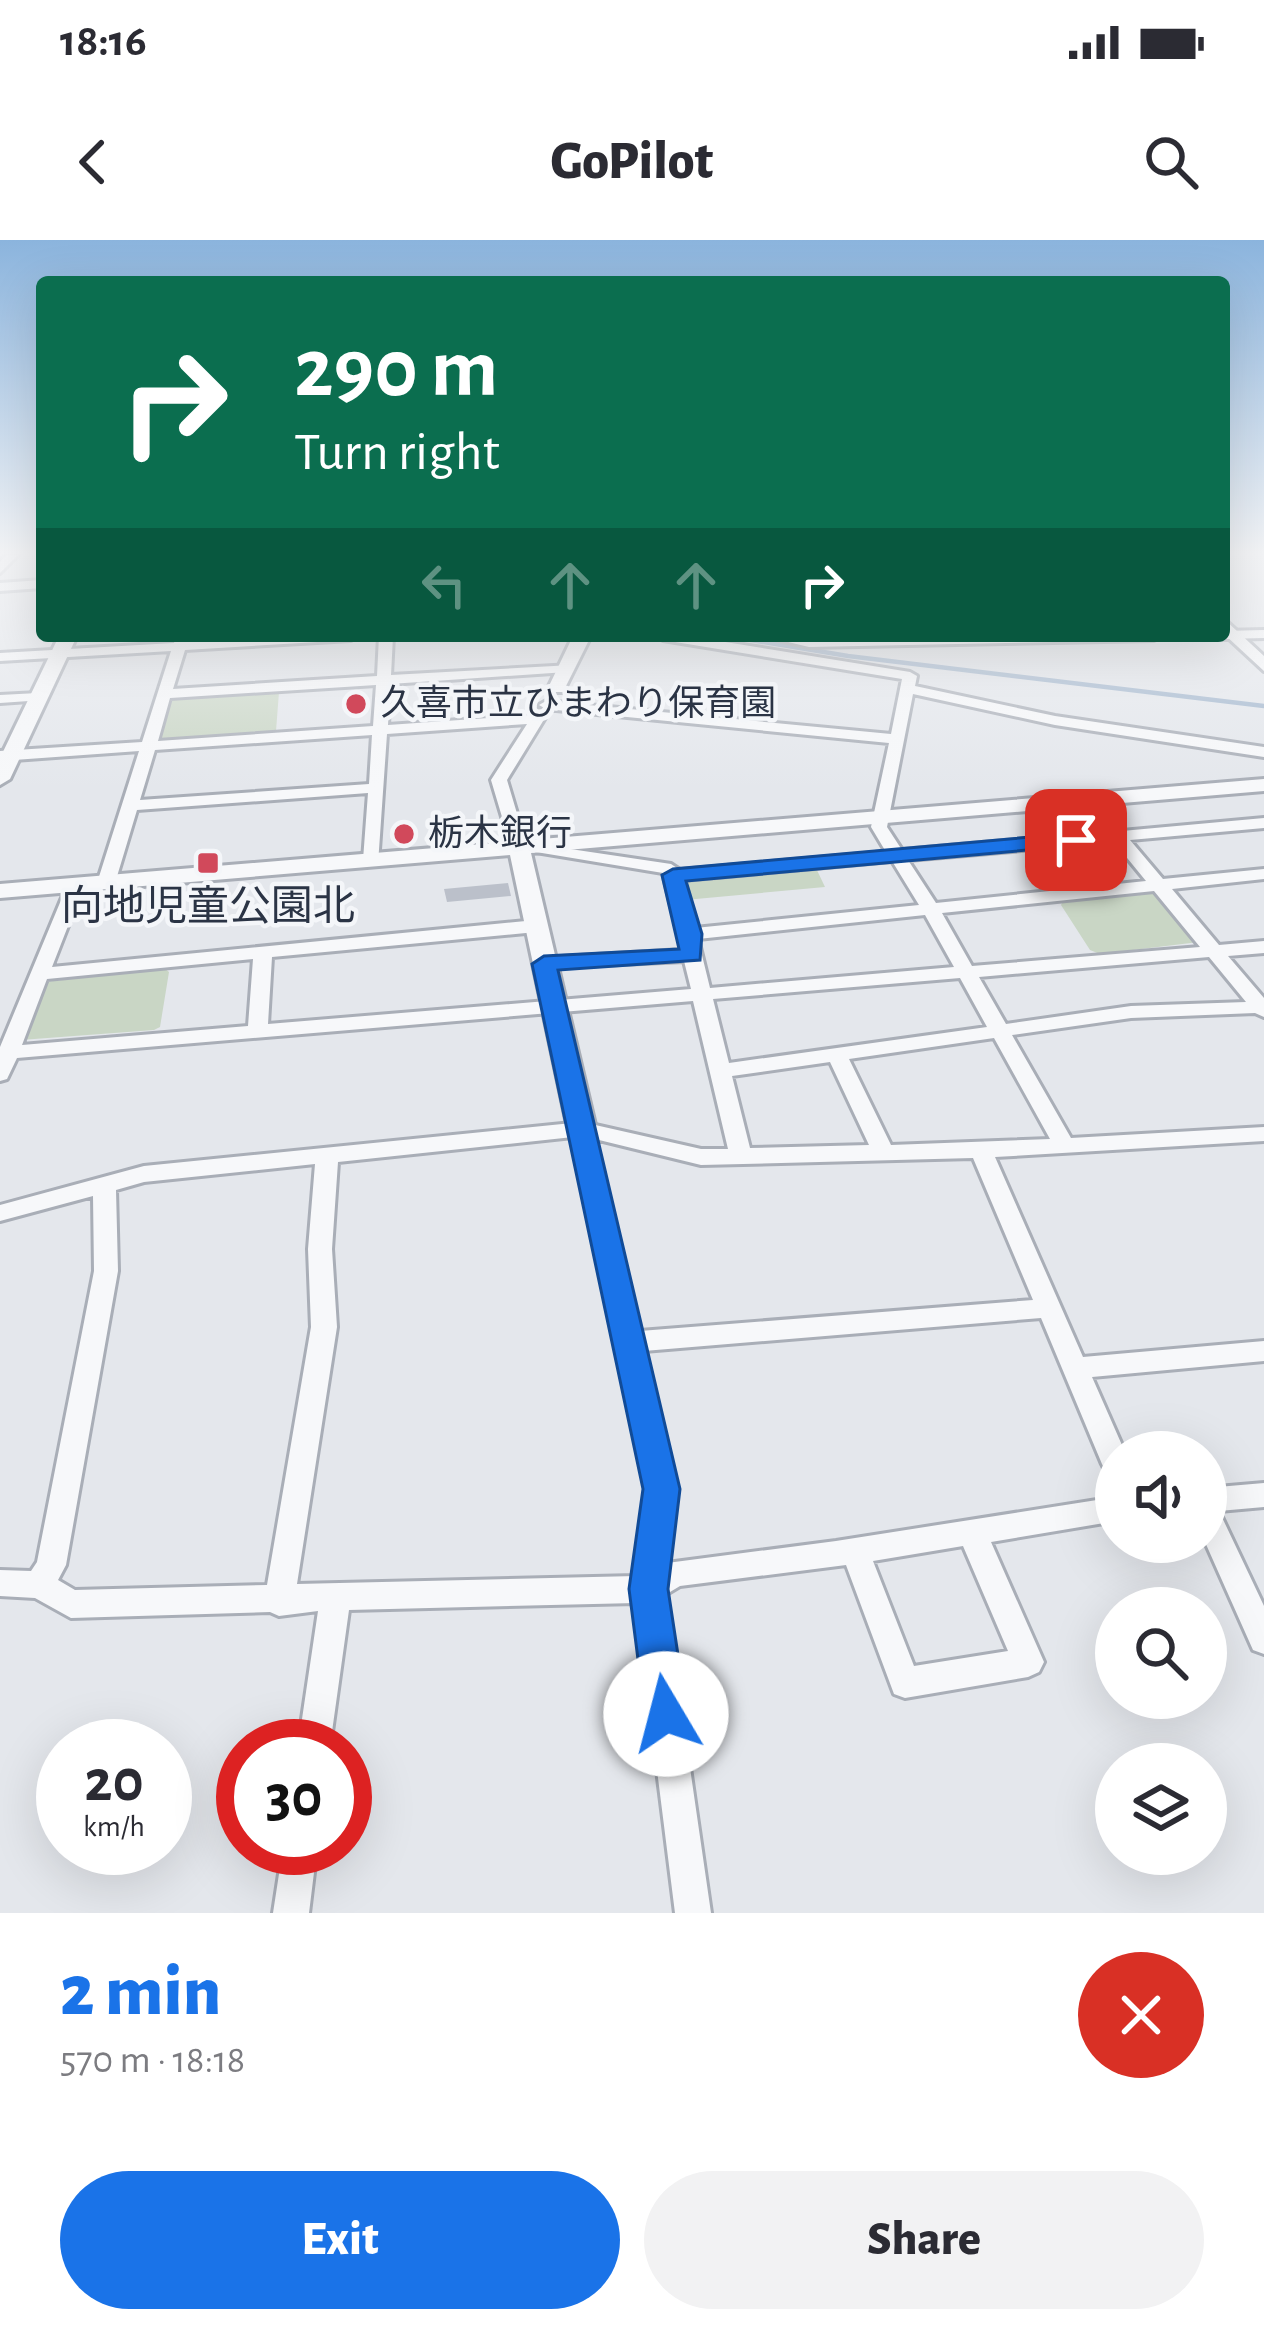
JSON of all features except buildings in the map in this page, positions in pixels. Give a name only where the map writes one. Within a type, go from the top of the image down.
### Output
[{"type":"street","points":[[1230,634],[1264,666]]},
{"type":"street","points":[[0,657],[63,645],[180,642],[106,883]]},
{"type":"street","points":[[372,860],[386,642]]},
{"type":"street","points":[[579,642],[499,780],[526,847],[544,964],[662,1489],[649,1589],[692,1913]]},
{"type":"street","points":[[701,642],[910,676],[880,830],[932,911],[1063,1143]]},
{"type":"street","points":[[0,779],[6,755],[63,645]]},
{"type":"street","points":[[163,694],[567,668]]},
{"type":"street","points":[[908,689],[952,694],[1022,714],[1103,729],[1264,752]]},
{"type":"street","points":[[0,699],[38,698]]},
{"type":"street","points":[[6,755],[379,730],[547,704],[899,739]]},
{"type":"street","points":[[0,891],[1264,784]]},
{"type":"street","points":[[128,806],[376,788]]},
{"type":"street","points":[[1087,799],[1263,1009]]},
{"type":"street","points":[[673,875],[1264,823]]},
{"type":"street","points":[[526,847],[671,869],[741,1156]]},
{"type":"street","points":[[544,964],[932,911],[1264,874]]},
{"type":"street","points":[[0,1074],[4,1052],[42,974],[75,885]]},
{"type":"street","points":[[42,974],[536,926]]},
{"type":"street","points":[[4,1052],[1264,947]]},
{"type":"street","points":[[258,1031],[263,952]]},
{"type":"street","points":[[721,1071],[1132,1012],[1263,1009]]},
{"type":"street","points":[[837,1055],[883,1152]]},
{"type":"street","points":[[0,1213],[144,1174],[582,1129],[701,1156],[981,1150],[1264,1134]]},
{"type":"street","points":[[981,1150],[1102,1431]]},
{"type":"street","points":[[280,1602],[324,1327],[320,1249],[327,1154]]},
{"type":"street","points":[[39,1585],[51,1565],[106,1271],[104,1188]]},
{"type":"street","points":[[631,1342],[1049,1308]]},
{"type":"street","points":[[1075,1368],[1264,1351]]},
{"type":"street","points":[[1227,1498],[1264,1495]]},
{"type":"street","points":[[0,1583],[39,1585],[71,1604],[649,1589],[675,1573],[855,1552],[1095,1512]]},
{"type":"street","points":[[855,1552],[905,1683],[1028,1662],[972,1532]]},
{"type":"street","points":[[1227,1560],[1264,1640]]},
{"type":"street","points":[[318,1719],[335,1600]]},
{"type":"street","points":[[291,1913],[296,1875]]},
{"type":"green space","points":[[279,692],[276,731],[159,739],[173,698]]},
{"type":"green space","points":[[815,866],[825,887],[685,900],[681,880]]},
{"type":"green space","points":[[1154,892],[1199,942],[1100,954],[1090,950],[1061,905],[1063,901]]},
{"type":"green space","points":[[164,968],[169,972],[160,1027],[21,1040],[45,982]]},
{"type":"waterway","points":[[763,642],[1264,706]]},
{"type":"place","name":"久喜市立ひまわり保育園","points":[[356,704]]},
{"type":"place","name":"栃木銀行","points":[[404,834]]},
{"type":"place","name":"向地児童公園北","points":[[208,863]]},
{"type":"route","points":[[666,1714],[649,1589],[662,1489],[544,964],[691,955],[690,934],[673,875],[1076,840]]}]
